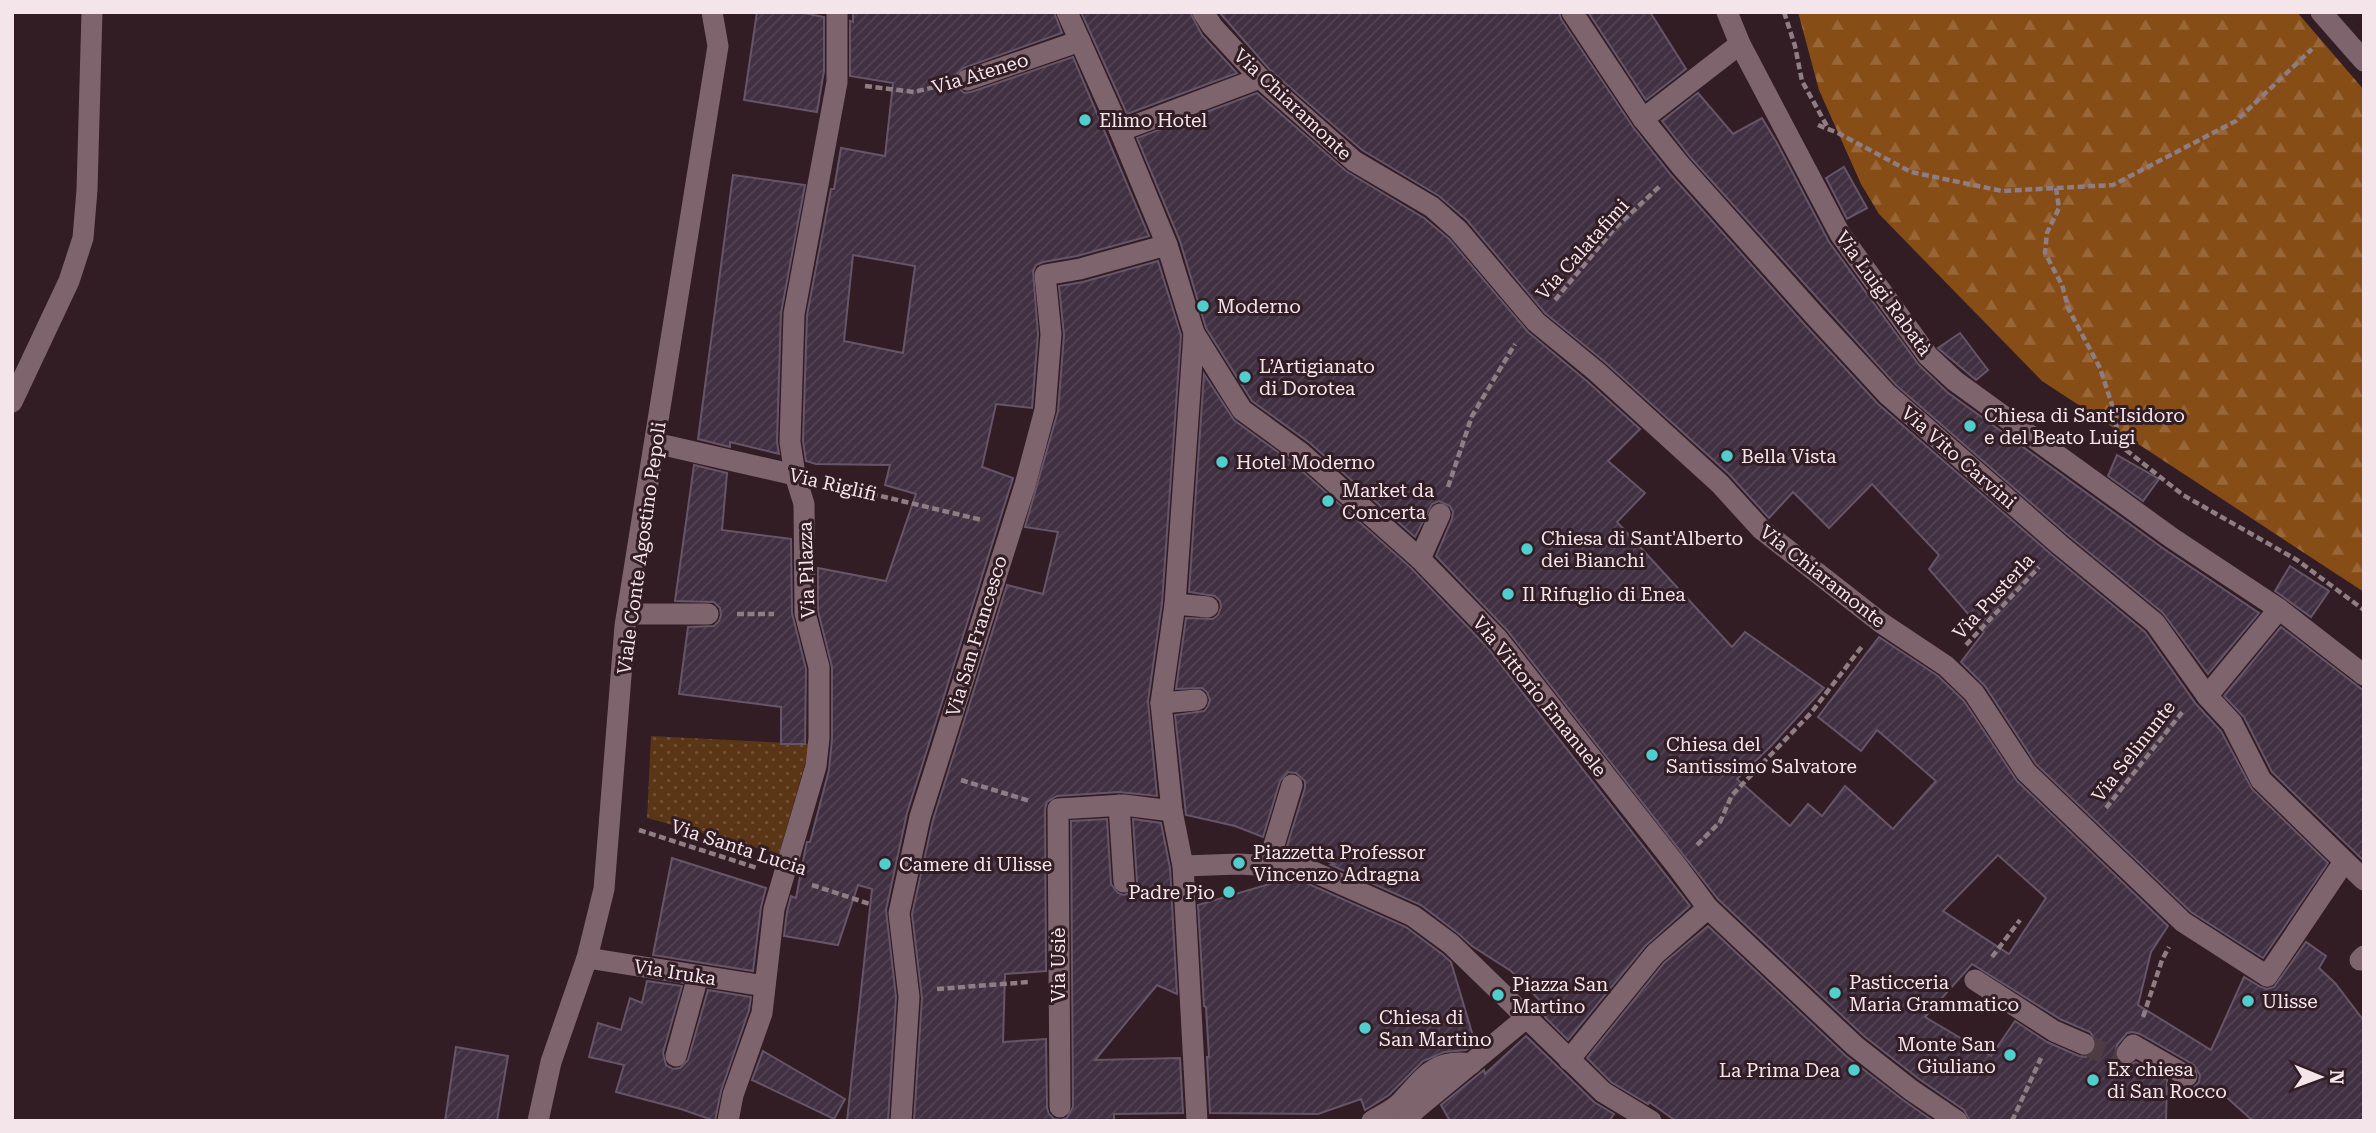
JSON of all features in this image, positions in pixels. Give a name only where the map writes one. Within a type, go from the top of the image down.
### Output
[{"type":"street","points":[[12,402],[69,281],[83,238],[88,190],[92,12]]},
{"type":"street","name":"Viale Conte Agostino Pepoli","points":[[538,1121],[551,1062],[587,958],[604,888],[628,614],[718,47],[712,12]]},
{"type":"street","name":"Via Pilazza","points":[[728,1121],[733,1095],[762,1013],[774,909],[816,766],[819,738],[819,667],[805,613],[804,504],[795,475],[790,442],[794,314],[837,82],[838,12]]},
{"type":"street","name":"Via Vittorio Emanuele","points":[[1067,12],[1167,246],[1194,333],[1242,410],[1301,453],[1420,559],[1497,638],[1708,908],[1855,1046],[1911,1090],[1957,1121]]},
{"type":"street","name":"Via Vito Carvini","points":[[1572,12],[1643,119],[1681,166],[1887,394],[2060,545],[2155,623],[2204,692],[2232,723],[2261,780],[2364,880]]},
{"type":"street","name":"Via Luigi Rabatà","points":[[1727,12],[1740,44],[1840,234],[1928,356],[1955,382],[2172,538],[2279,610],[2364,675]]},
{"type":"street","name":"Via Chiaramonte","points":[[1208,19],[1260,78],[1354,161],[1432,207],[1458,230],[1534,319],[1608,381],[1720,484],[1761,529],[1880,622],[1946,666],[1974,693],[2026,772],[2183,922],[2267,976],[2344,862]]},
{"type":"street","points":[[2328,20],[2364,61]]},
{"type":"street","name":"Via Ateneo","points":[[967,80],[1080,41]]},
{"type":"street","points":[[1643,119],[1740,44]]},
{"type":"street","points":[[1120,131],[1260,78]]},
{"type":"street","name":"Via San Francesco","points":[[901,1121],[908,991],[899,913],[920,817],[1025,485],[1045,410],[1051,334],[1045,275],[1080,269],[1167,246]]},
{"type":"street","points":[[1194,333],[1175,604],[1161,703],[1172,811],[1183,866],[1197,1120],[1217,1121]]},
{"type":"street","name":"Via Riglifi","points":[[655,443],[795,475]]},
{"type":"street","points":[[1420,559],[1440,514]]},
{"type":"street","points":[[1175,604],[1208,607]]},
{"type":"street","points":[[2204,692],[2279,610]]},
{"type":"street","points":[[628,614],[708,614]]},
{"type":"street","points":[[1161,703],[1198,700]]},
{"type":"street","points":[[1268,865],[1292,785]]},
{"type":"street","points":[[1058,809],[1119,806],[1172,811]]},
{"type":"street","points":[[1119,806],[1125,882]]},
{"type":"street","name":"Via Usiè","points":[[1058,809],[1060,1114]]},
{"type":"street","points":[[1183,866],[1305,867],[1413,916],[1451,944],[1603,1091],[1651,1121]]},
{"type":"street","points":[[1569,1060],[1655,954],[1708,908]]},
{"type":"street","name":"Via Iruka","points":[[587,958],[764,986]]},
{"type":"street","points":[[676,1056],[698,975]]},
{"type":"street","points":[[1975,980],[2054,1031],[2084,1044]]},
{"type":"street","points":[[1406,1121],[1415,1110],[1476,1060],[1532,1022]]},
{"type":"street","points":[[2130,1049],[2187,1076]]},
{"type":"street","points":[[1373,1121],[1399,1105],[1420,1079],[1440,1067],[1476,1060]]},
{"type":"path","points":[[1784,12],[1802,81],[1828,129]]},
{"type":"path","points":[[1773,108],[1828,129],[1911,172],[2002,191],[2113,185],[2236,121],[2328,20]]},
{"type":"path","name":"Via Ateneo","points":[[837,82],[914,92],[967,80]]},
{"type":"path","name":"Via Calatafimi","points":[[1440,514],[1472,416],[1534,319],[1614,229],[1681,166]]},
{"type":"path","points":[[2056,188],[2059,208],[2047,233],[2045,253],[2062,285],[2069,310],[2100,368],[2116,418],[2117,438],[2126,450],[2183,495],[2297,560],[2364,610]]},
{"type":"path","name":"Via Riglifi","points":[[795,475],[1010,527]]},
{"type":"path","name":"Via Pusterla","points":[[1946,666],[2060,545]]},
{"type":"path","points":[[708,614],[805,613]]},
{"type":"path","points":[[1676,865],[1720,822],[1732,795],[1811,713],[1880,622]]},
{"type":"path","name":"Via Selinunte","points":[[2088,831],[2204,692]]},
{"type":"path","points":[[934,772],[1058,809]]},
{"type":"path","name":"Via Santa Lucia","points":[[611,821],[858,900]]},
{"type":"path","points":[[1975,980],[2020,920]]},
{"type":"path","points":[[2130,1049],[2162,960],[2183,922]]},
{"type":"path","points":[[908,991],[1058,980]]},
{"type":"path","points":[[2012,1121],[2054,1031]]},
{"type":"shaded area","points":[[651,736],[808,744],[807,757],[779,854],[647,818]]},
{"type":"green space","points":[[1798,12],[2297,12],[2364,90],[2364,592],[2042,381],[1879,214],[1861,184],[1819,90]]},
{"type":"building","points":[[757,12],[799,12],[824,17],[824,71],[817,112],[744,100]]},
{"type":"building","points":[[853,12],[1054,12],[1062,33],[963,68],[954,77],[955,85],[964,93],[971,92],[1073,57],[1149,236],[1077,256],[1043,262],[1036,265],[1033,271],[1038,334],[1032,408],[996,404],[982,467],[1013,478],[907,813],[886,910],[896,997],[888,1121],[847,1121],[872,889],[858,885],[838,945],[784,936],[791,896],[796,898],[807,842],[810,842],[829,770],[832,739],[832,667],[818,611],[818,568],[886,581],[916,494],[885,485],[890,465],[816,464],[806,461],[803,441],[807,315],[841,148],[885,156],[893,83],[850,76],[850,21],[853,22]],"holes":[[[853,255],[915,266],[903,353],[844,341]]]},
{"type":"building","points":[[1081,12],[1190,12],[1202,35],[1237,73],[1127,114]]},
{"type":"building","points":[[1219,12],[1559,12],[1561,19],[1633,127],[1671,175],[1806,326],[1878,404],[2145,632],[2196,704],[2221,731],[2252,789],[2328,863],[2263,958],[2191,912],[2036,764],[1985,686],[1961,662],[1984,632],[1929,569],[1939,555],[1872,484],[1829,528],[1793,492],[1769,518],[1729,474],[1605,362],[1545,313],[1467,220],[1439,196],[1362,150],[1269,69]]},
{"type":"building","points":[[1588,12],[1650,12],[1686,69],[1646,100]]},
{"type":"building","points":[[1257,93],[1346,171],[1424,218],[1449,239],[1528,332],[1640,429],[1608,461],[1645,493],[1617,522],[1732,647],[1745,632],[1824,688],[1737,779],[1790,826],[1808,804],[1822,816],[1845,786],[1893,829],[1936,781],[1877,730],[1861,751],[1818,717],[1879,637],[1938,676],[1964,701],[2017,781],[2168,926],[2151,952],[2138,1005],[2211,1050],[2244,977],[2267,989],[2274,987],[2306,942],[2326,956],[2319,968],[2335,983],[2364,1021],[2364,1121],[2253,1121],[2215,1087],[2207,1095],[2194,1087],[2199,1082],[2200,1075],[2194,1065],[2133,1032],[2127,1033],[2117,1045],[2115,1057],[2125,1066],[2136,1062],[2167,1080],[2166,1121],[1970,1121],[1964,1110],[1864,1036],[1718,899],[1507,630],[1436,556],[1452,519],[1450,506],[1439,501],[1432,504],[1415,537],[1310,443],[1252,401],[1206,328],[1180,241],[1137,138]],"holes":[[[1998,855],[2046,898],[2009,954],[1943,911]],[[1972,964],[2060,1019],[2090,1032],[2097,1042],[2096,1050],[2086,1057],[2079,1056],[2047,1042],[2015,1021],[1991,1056],[1925,1017]]]},
{"type":"building","points":[[1698,93],[1733,134],[1762,118],[1829,242],[1919,365],[1947,392],[2164,549],[2259,613],[2208,674],[2163,613],[2068,535],[1896,385],[1691,158],[1662,121]]},
{"type":"building","points":[[1844,167],[1867,208],[1847,219],[1826,178]]},
{"type":"building","points":[[733,175],[805,185],[781,313],[777,442],[779,454],[730,442],[730,447],[698,439]]},
{"type":"building","points":[[1158,261],[1181,335],[1162,603],[1148,701],[1157,796],[1119,792],[1057,796],[1047,802],[1046,971],[1005,974],[1003,1042],[1046,1039],[1047,1108],[1054,1119],[1067,1118],[1073,1107],[1071,821],[1107,819],[1111,884],[1118,893],[1124,895],[1132,892],[1137,882],[1133,819],[1161,823],[1170,868],[1177,994],[1157,985],[1095,1060],[1180,1058],[1183,1113],[1114,1114],[1114,1121],[914,1121],[922,998],[912,914],[933,820],[1007,585],[1043,594],[1058,532],[1025,527],[1058,411],[1064,335],[1059,286]]},
{"type":"building","points":[[1960,333],[1988,370],[1976,380],[1938,348]]},
{"type":"building","points":[[1204,374],[1234,420],[1293,463],[1411,568],[1487,647],[1690,906],[1645,946],[1568,1040],[1545,1017],[1551,1012],[1511,971],[1472,946],[1421,905],[1331,865],[1335,864],[1287,846],[1305,788],[1305,781],[1296,773],[1288,772],[1280,781],[1263,837],[1235,826],[1186,815],[1175,715],[1204,711],[1210,700],[1202,688],[1176,689],[1186,618],[1213,619],[1221,607],[1215,596],[1189,592]]},
{"type":"building","points":[[2117,455],[2159,479],[2143,501],[2108,476]]},
{"type":"building","points":[[694,465],[727,473],[722,530],[791,539],[792,613],[806,669],[805,744],[781,744],[781,707],[679,694],[688,627],[714,626],[721,615],[720,608],[714,602],[675,601]]},
{"type":"building","points":[[2290,566],[2329,591],[2311,617],[2275,591]]},
{"type":"building","points":[[2281,627],[2364,691],[2364,861],[2272,772],[2244,717],[2224,696]]},
{"type":"building","points":[[672,858],[766,888],[753,971],[653,955]]},
{"type":"building","points":[[1283,880],[1302,881],[1406,927],[1442,954],[1451,962],[1475,1043],[1466,1050],[1444,1052],[1423,1061],[1389,1095],[1365,1110],[1361,1099],[1318,1114],[1210,1113],[1209,1057],[1198,905]]},
{"type":"building","points":[[1708,926],[1846,1056],[1933,1121],[1676,1121],[1649,1102],[1648,1104],[1611,1082],[1587,1058],[1664,963]]},
{"type":"building","points":[[647,981],[682,986],[663,1053],[666,1065],[673,1069],[680,1068],[688,1060],[708,990],[751,997],[721,1091],[715,1121],[616,1092],[624,1065],[589,1057],[598,1023],[621,1030],[630,998],[642,1003]]},
{"type":"building","points":[[1526,1036],[1594,1102],[1614,1114],[1609,1121],[1450,1121],[1441,1105],[1484,1070],[1485,1074]]},
{"type":"building","points":[[456,1047],[508,1056],[497,1121],[445,1121]]},
{"type":"building","points":[[763,1051],[845,1099],[834,1119],[752,1080]]},
{"type":"tunnel","points":[[2084,1044],[2121,1060],[2127,1053]]},
{"type":"place","name":"Elimo Hotel","points":[[1085,120]]},
{"type":"place","name":"Moderno","points":[[1203,306]]},
{"type":"place","name":"L’Artigianato di Dorotea","points":[[1245,377]]},
{"type":"place","name":"Chiesa di Sant'Isidoro e del Beato Luigi","points":[[1970,426]]},
{"type":"place","name":"Bella Vista","points":[[1727,456]]},
{"type":"place","name":"Hotel Moderno","points":[[1222,462]]},
{"type":"place","name":"Market da Concerta","points":[[1328,501]]},
{"type":"place","name":"Chiesa di Sant'Alberto dei Bianchi","points":[[1527,549]]},
{"type":"place","name":"Il Rifuglio di Enea","points":[[1508,594]]},
{"type":"place","name":"Chiesa del Santissimo Salvatore","points":[[1652,755]]},
{"type":"place","name":"Piazzetta Professor Vincenzo Adragna","points":[[1239,863]]},
{"type":"place","name":"Camere di Ulisse","points":[[885,864]]},
{"type":"place","name":"Padre Pio","points":[[1229,892]]},
{"type":"place","name":"Pasticceria Maria Grammatico","points":[[1835,993]]},
{"type":"place","name":"Piazza San Martino","points":[[1498,995]]},
{"type":"place","name":"Ulisse","points":[[2248,1001]]},
{"type":"place","name":"Chiesa di San Martino","points":[[1365,1028]]},
{"type":"place","name":"Monte San Giuliano","points":[[2010,1055]]},
{"type":"place","name":"La Prima Dea","points":[[1854,1070]]},
{"type":"place","name":"Ex chiesa di San Rocco","points":[[2093,1080]]}]
